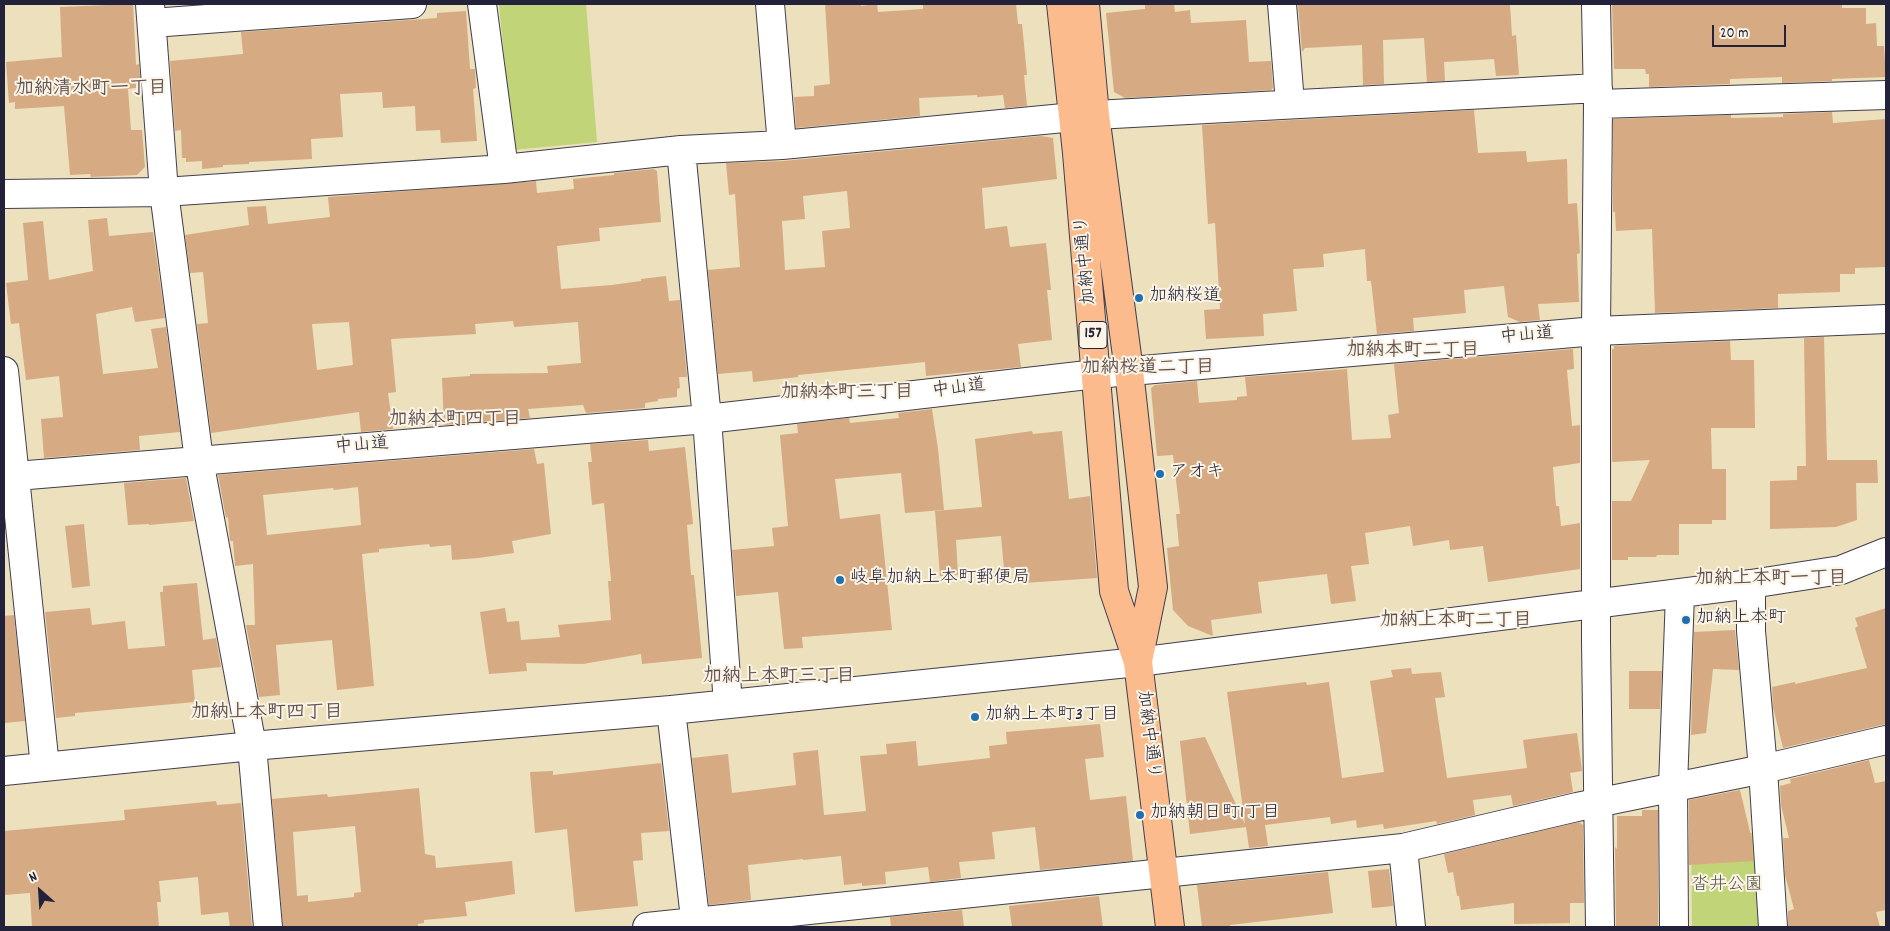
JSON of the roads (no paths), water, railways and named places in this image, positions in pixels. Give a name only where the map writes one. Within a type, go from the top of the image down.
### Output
[{"type":"highway","name":"加納中通り","points":[[1061,4],[1084,116],[1129,371],[1153,587],[1138,662]]},
{"type":"highway","name":"加納中通り","points":[[1085,4],[1084,116],[1096,374],[1114,591],[1138,662],[1170,927]]},
{"type":"street","points":[[268,927],[252,746],[199,460],[164,192],[151,14],[412,4]]},
{"type":"street","points":[[482,4],[504,169]]},
{"type":"street","points":[[770,4],[782,145]]},
{"type":"street","points":[[1282,4],[1290,104]]},
{"type":"street","points":[[1596,4],[1598,96],[1596,331],[1600,927]]},
{"type":"street","points":[[4,194],[164,192],[504,169],[681,150],[782,145],[1084,116],[1290,104],[1598,96],[1886,95]]},
{"type":"street","points":[[681,150],[707,419],[728,704]]},
{"type":"street","name":"中山道","points":[[9,477],[707,419],[1096,374],[1596,331],[1886,319]]},
{"type":"street","points":[[4,371],[9,477],[45,767]]},
{"type":"street","points":[[4,771],[252,746],[672,710],[1138,662],[1751,584],[1840,570],[1886,552]]},
{"type":"street","points":[[1751,584],[1751,631],[1764,769],[1773,927]]},
{"type":"street","points":[[1674,927],[1673,786],[1680,594]]},
{"type":"street","points":[[672,710],[696,925]]},
{"type":"street","points":[[647,927],[696,925],[1403,848],[1598,802],[1764,769],[1886,740]]},
{"type":"street","points":[[1403,848],[1411,927]]},
{"type":"place","name":"加納桜道","points":[[1139,298]]},
{"type":"place","name":"アオキ","points":[[1160,474]]},
{"type":"place","name":"岐阜加納上本町郵便局","points":[[840,580]]},
{"type":"place","name":"加納上本町","points":[[1686,620]]},
{"type":"place","name":"加納上本町3丁目","points":[[975,717]]},
{"type":"place","name":"加納朝日町1丁目","points":[[1140,815]]},
{"type":"district","name":"加納清水町一丁目","points":[[91,90]]},
{"type":"district","name":"加納本町二丁目","points":[[1413,352]]},
{"type":"district","name":"加納桜道二丁目","points":[[1148,369]]},
{"type":"district","name":"加納本町三丁目","points":[[847,394]]},
{"type":"district","name":"加納本町四丁目","points":[[455,421]]},
{"type":"district","name":"加納上本町一丁目","points":[[1771,580]]},
{"type":"district","name":"加納上本町二丁目","points":[[1456,622]]},
{"type":"district","name":"加納上本町三丁目","points":[[779,678]]},
{"type":"district","name":"加納上本町四丁目","points":[[267,714]]},
{"type":"park label","name":"沓井公園","points":[[1727,887]]}]
